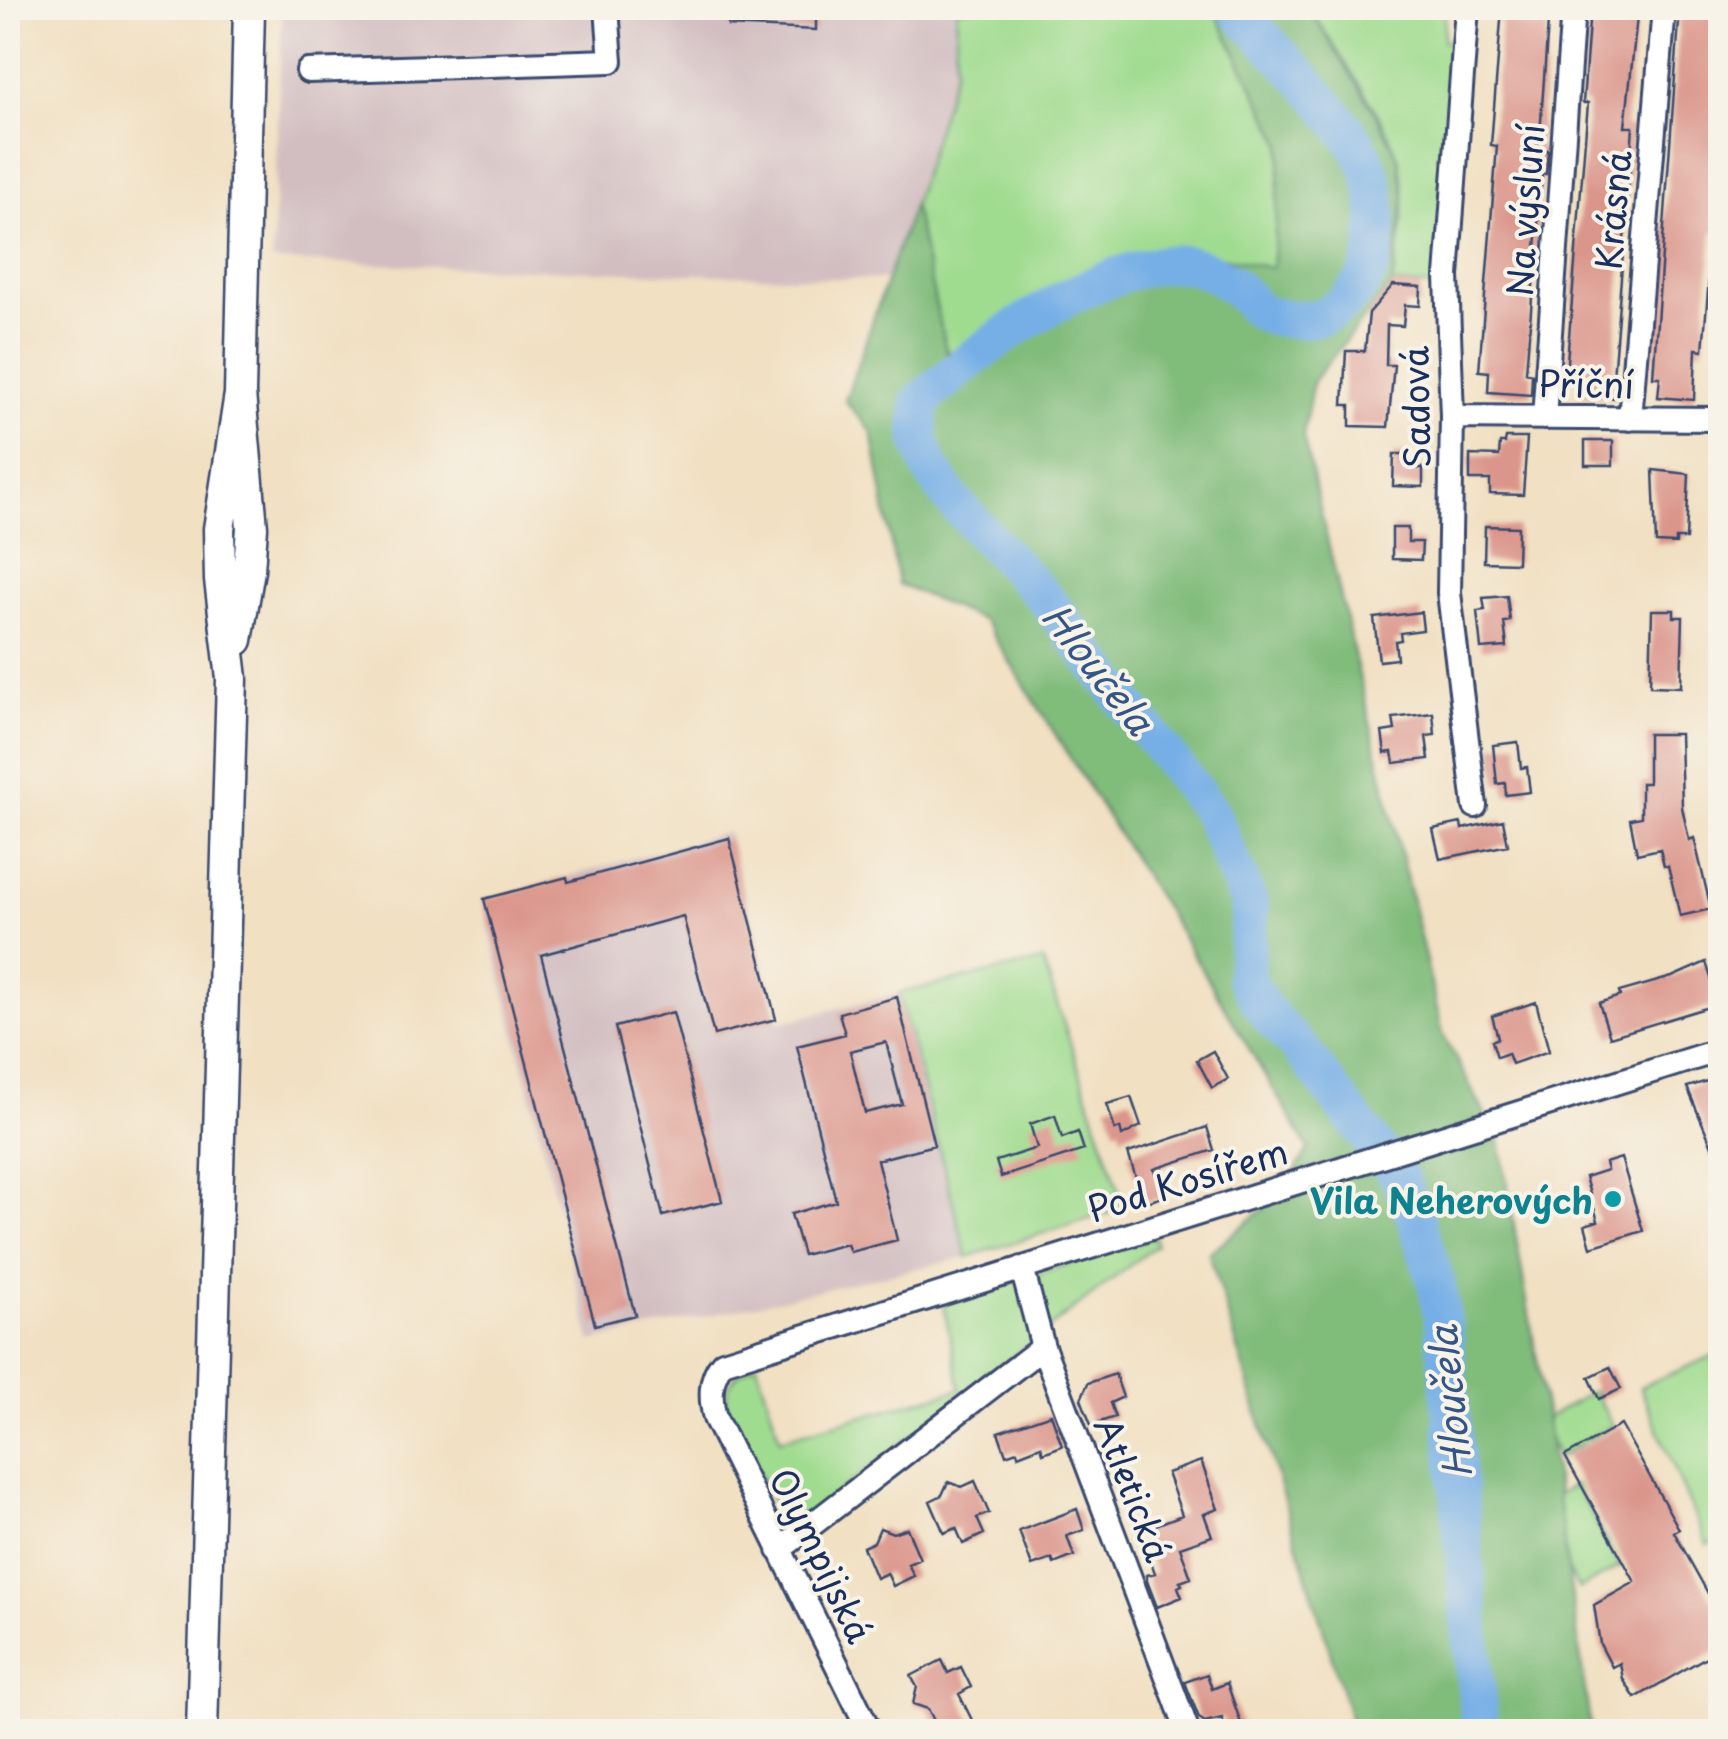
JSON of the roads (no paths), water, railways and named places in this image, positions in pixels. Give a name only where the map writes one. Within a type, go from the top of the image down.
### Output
[{"type":"main road","points":[[202,1732],[232,678],[252,548],[240,394],[250,8]]},
{"type":"street","points":[[308,70],[611,60],[607,8]]},
{"type":"street","name":"Sadová","points":[[1467,8],[1447,276],[1452,417],[1449,594],[1476,806]]},
{"type":"street","name":"Na výsluní","points":[[1544,418],[1573,8]]},
{"type":"street","name":"Krásná","points":[[1630,418],[1664,8]]},
{"type":"street","name":"Příční","points":[[1452,417],[1720,420]]},
{"type":"street","name":"Pod Kosířem","points":[[712,1408],[714,1377],[717,1369],[730,1359],[1720,1050]]},
{"type":"street","name":"Atletická","points":[[1022,1268],[1043,1347],[1188,1732]]},
{"type":"street","points":[[779,1550],[1043,1347]]},
{"type":"street","name":"Olympijská","points":[[712,1408],[870,1732]]},
{"type":"waterway","name":"Hloučela","points":[[1235,8],[1326,104],[1367,164],[1377,210],[1376,244],[1367,275],[1359,287],[1327,314],[1293,319],[1262,313],[1223,278],[1202,268],[1166,264],[1122,274],[1029,319],[945,381],[920,402],[919,437],[930,468],[952,500],[1044,597],[1210,811],[1250,905],[1245,978],[1265,1011],[1300,1049],[1399,1177],[1437,1285],[1444,1330],[1480,1732]]},
{"type":"place","name":"Vila Neherových","points":[[1613,1199]]}]
